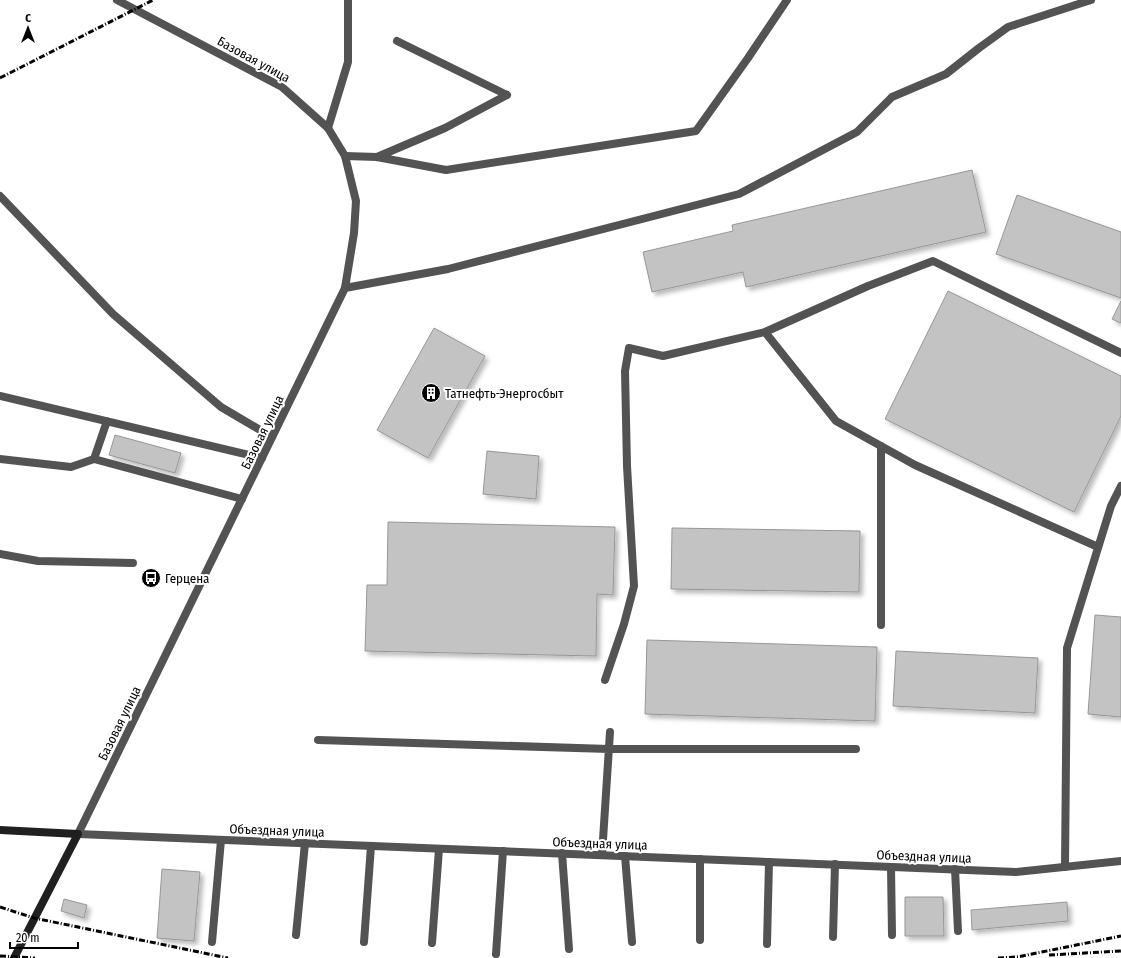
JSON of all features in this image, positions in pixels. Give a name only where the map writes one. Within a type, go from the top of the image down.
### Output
[{"type":"main road","points":[[0,830],[78,834]]},
{"type":"main road","name":"Базовая улица","points":[[14,958],[78,834]]},
{"type":"street","name":"Базовая улица","points":[[78,834],[345,288],[354,233],[356,202],[345,156],[328,128],[282,86],[117,0]]},
{"type":"street","points":[[328,128],[348,62],[348,0]]},
{"type":"street","points":[[345,156],[377,158],[446,170],[696,130],[748,58],[787,0]]},
{"type":"street","points":[[345,288],[448,269],[739,194],[857,132],[892,97],[946,74],[1008,27],[1091,0]]},
{"type":"street","points":[[377,158],[445,128],[507,95],[397,41]]},
{"type":"street","points":[[0,196],[113,314],[221,407],[272,437]]},
{"type":"street","points":[[605,680],[624,624],[634,586],[627,466],[626,371],[628,348],[663,356],[765,332],[868,286],[933,261],[1121,353]]},
{"type":"street","points":[[765,332],[836,421],[915,465],[1098,547]]},
{"type":"street","points":[[0,396],[262,458]]},
{"type":"street","points":[[94,459],[107,422]]},
{"type":"street","points":[[881,446],[881,625]]},
{"type":"street","points":[[0,459],[71,467],[94,459],[242,499]]},
{"type":"street","points":[[1065,867],[1067,648],[1111,506],[1121,486]]},
{"type":"street","points":[[0,554],[38,561],[134,563]]},
{"type":"street","points":[[602,855],[610,732]]},
{"type":"street","points":[[318,740],[609,749],[856,749]]},
{"type":"street","name":"Объездная улица","points":[[78,834],[1016,872],[1121,861]]},
{"type":"street","points":[[212,942],[221,840]]},
{"type":"street","points":[[296,935],[305,843]]},
{"type":"street","points":[[364,942],[370,846]]},
{"type":"street","points":[[432,943],[439,848]]},
{"type":"street","points":[[496,954],[503,851]]},
{"type":"street","points":[[562,854],[569,949]]},
{"type":"street","points":[[625,856],[632,942]]},
{"type":"street","points":[[700,859],[700,940]]},
{"type":"street","points":[[767,944],[769,862]]},
{"type":"street","points":[[833,937],[835,864]]},
{"type":"street","points":[[891,867],[892,935]]},
{"type":"street","points":[[955,869],[958,931]]},
{"type":"building","points":[[972,170],[986,232],[746,287],[743,272],[652,292],[643,252],[733,231],[732,225]]},
{"type":"building","points":[[1017,195],[1121,232],[1121,298],[996,254]]},
{"type":"building","points":[[948,291],[1121,376],[1121,416],[1074,512],[885,419]]},
{"type":"building","points":[[1121,301],[1121,323],[1112,319]]},
{"type":"building","name":"Татнефть-Энергосбыт","points":[[434,328],[485,356],[428,458],[377,430]]},
{"type":"building","points":[[115,435],[181,453],[175,473],[109,455]]},
{"type":"building","points":[[487,451],[539,456],[536,499],[483,494]]},
{"type":"building","points":[[388,522],[615,527],[613,595],[597,594],[596,656],[365,651],[367,585],[387,585]]},
{"type":"building","points":[[672,528],[860,531],[859,592],[671,589]]},
{"type":"building","points":[[1095,615],[1121,617],[1121,717],[1088,714]]},
{"type":"building","points":[[647,640],[877,647],[875,721],[645,714]]},
{"type":"building","points":[[896,651],[1038,658],[1035,713],[893,706]]},
{"type":"building","points":[[162,869],[200,872],[194,941],[157,938]]},
{"type":"building","points":[[905,897],[943,897],[944,936],[905,936]]},
{"type":"building","points":[[64,899],[87,905],[84,918],[61,911]]},
{"type":"building","points":[[1067,902],[1068,921],[972,930],[971,910]]},
{"type":"railway","points":[[0,78],[153,0]]},
{"type":"railway","points":[[0,907],[34,918],[228,958]]},
{"type":"railway","points":[[998,958],[1017,957],[1121,936]]},
{"type":"railway","points":[[1049,955],[1121,951]]},
{"type":"railway","points":[[0,956],[35,958]]},
{"type":"place","name":"Татнефть-Энергосбыт","points":[[431,393]]},
{"type":"place","name":"Герцена","points":[[151,578]]}]
